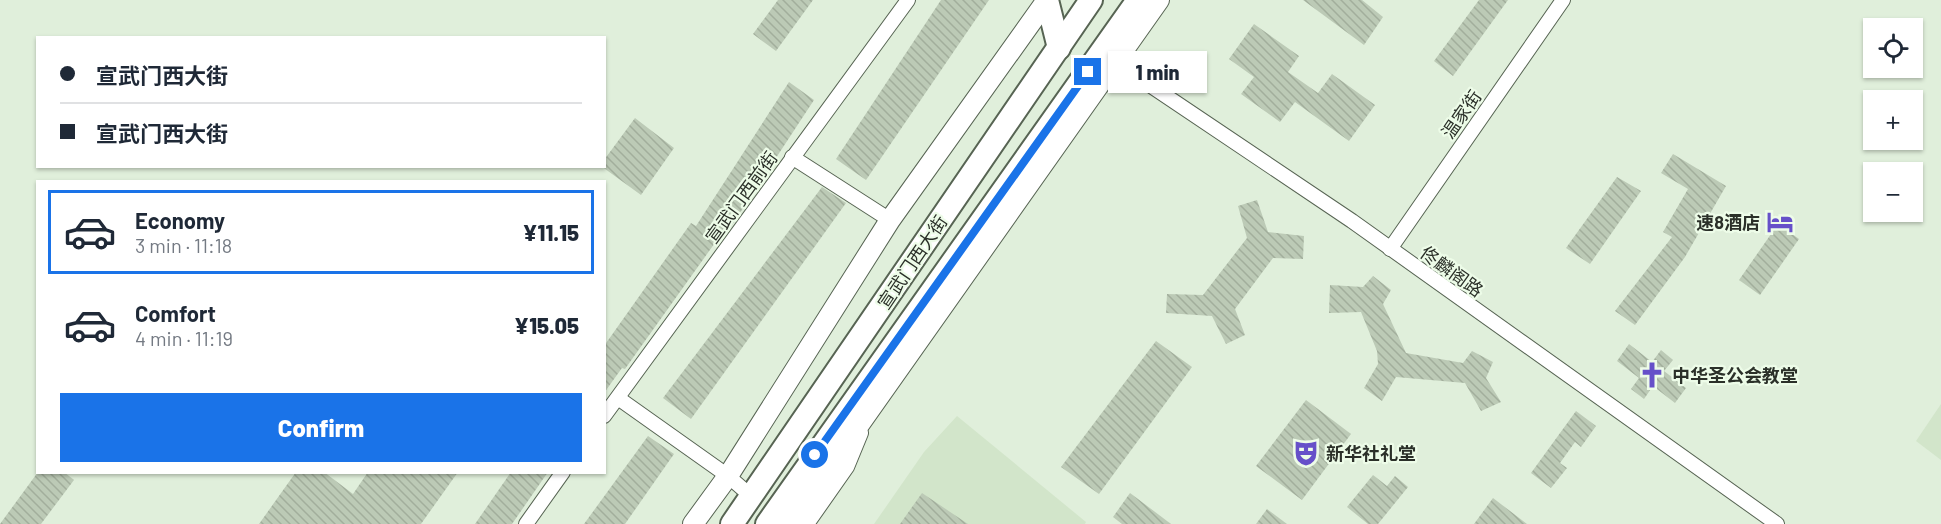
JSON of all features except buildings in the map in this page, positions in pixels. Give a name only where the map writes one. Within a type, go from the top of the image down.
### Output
[{"type":"main road","points":[[1047,0],[1059,48]]},
{"type":"main road","name":"宣武门西大街","points":[[732,524],[1091,0]]},
{"type":"main road","name":"宣武门西大街","points":[[767,524],[862,406],[1109,57],[1138,0]]},
{"type":"street","name":"宣武门西前街","points":[[606,413],[908,0]]},
{"type":"street","points":[[693,524],[728,476],[890,220],[1047,0]]},
{"type":"street","name":"宣武门西大街","points":[[1109,57],[1159,0]]},
{"type":"street","name":"温家街","points":[[1390,249],[1563,0]]},
{"type":"street","name":"佟麟阁路","points":[[1109,57],[1390,249],[1777,524]]},
{"type":"street","points":[[792,157],[890,220]]},
{"type":"street","points":[[618,398],[728,476],[751,496]]},
{"type":"street","name":"宣武门西大街","points":[[789,524],[862,406]]},
{"type":"street","name":"宣武门西大街","points":[[807,524],[847,467],[862,406]]},
{"type":"street","points":[[526,524],[562,474]]},
{"type":"shaded area","points":[[1941,404],[1941,460],[1916,441]]},
{"type":"shaded area","points":[[957,416],[1086,522],[1085,524],[874,524],[924,452]]},
{"type":"place","name":"速8酒店","points":[[1780,222]]},
{"type":"place","name":"中华圣公会教堂","points":[[1652,375]]},
{"type":"place","name":"新华社礼堂","points":[[1306,453]]},
{"type":"route","points":[[815,455],[1088,72]]}]
